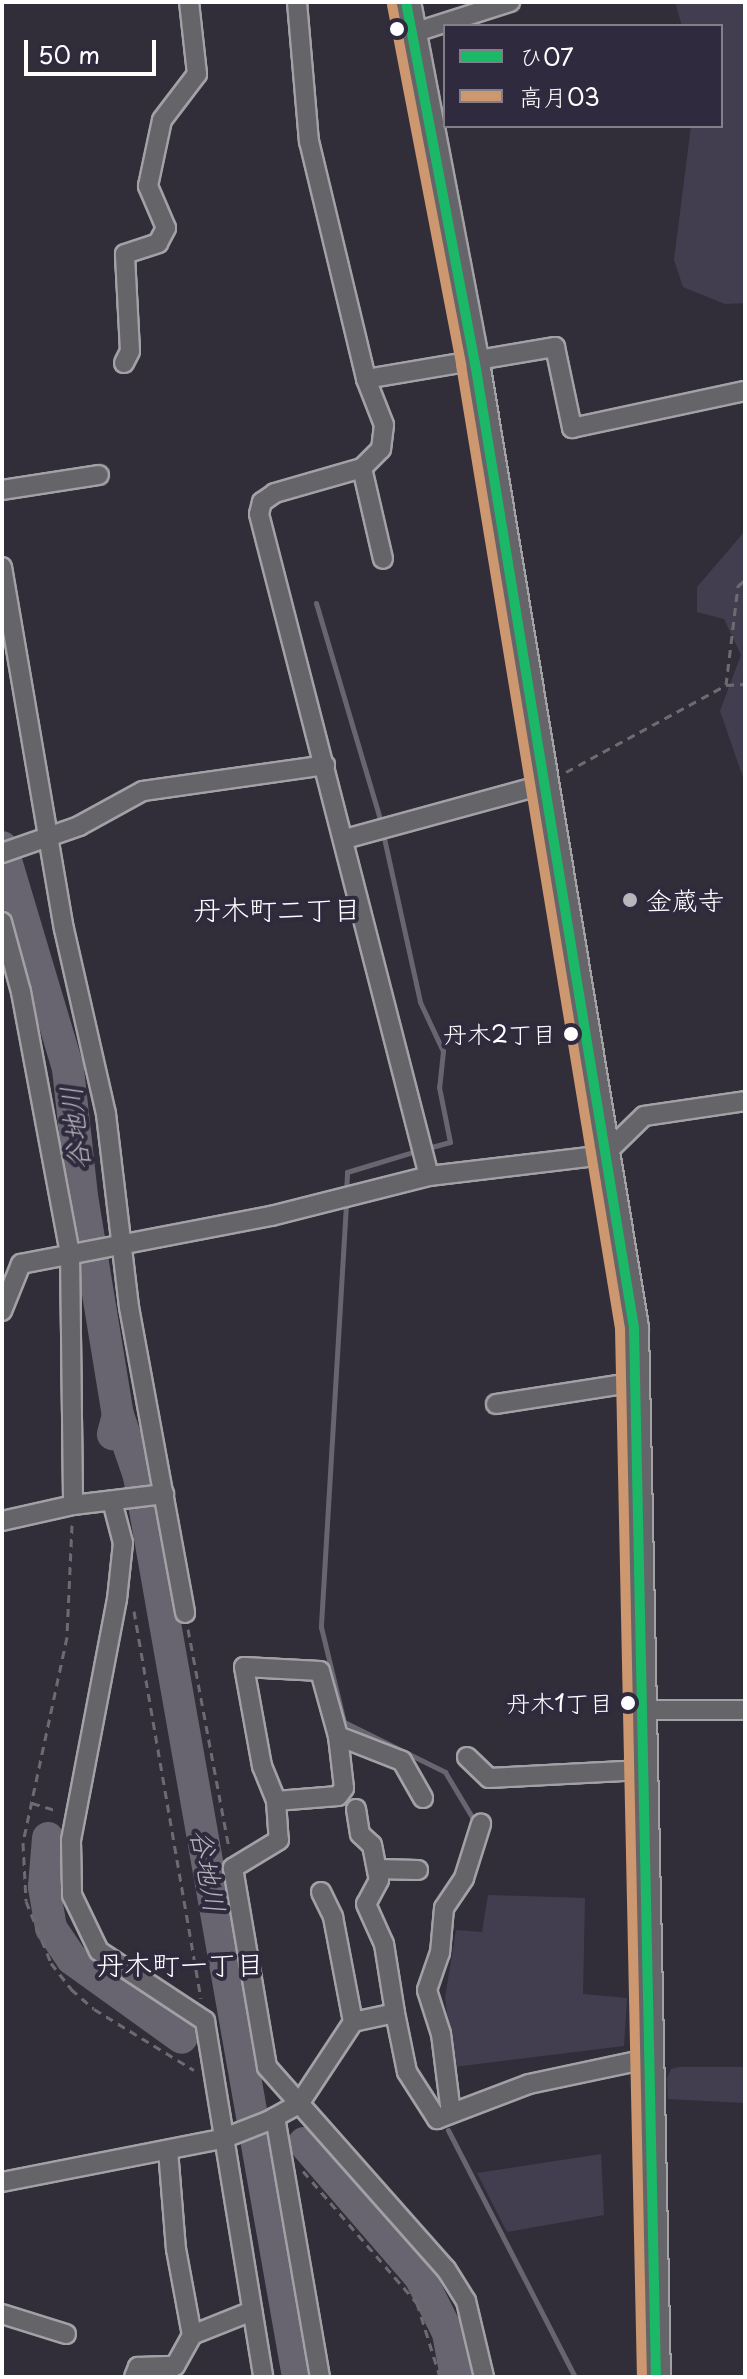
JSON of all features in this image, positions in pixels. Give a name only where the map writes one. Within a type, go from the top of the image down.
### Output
[{"type":"highway","points":[[406,2],[475,363],[542,785],[634,1328],[656,2377]]},
{"type":"street","points":[[124,363],[130,351],[125,254],[158,243],[166,228],[148,186],[162,120],[197,74],[189,2]]},
{"type":"street","points":[[297,2],[309,141],[366,379],[384,425],[381,449],[362,468],[275,493],[262,502],[259,514],[345,839],[429,1176]]},
{"type":"street","points":[[413,33],[510,2]]},
{"type":"street","points":[[366,379],[475,363],[555,347],[572,428],[745,391]]},
{"type":"street","points":[[362,468],[383,559]]},
{"type":"street","points":[[2,490],[99,475]]},
{"type":"street","points":[[2,567],[48,837],[106,1114],[116,1246],[185,1613]]},
{"type":"street","points":[[2,853],[48,837],[143,791],[325,765]]},
{"type":"street","points":[[345,839],[542,785]]},
{"type":"street","points":[[2,922],[21,992],[73,1253],[73,1505]]},
{"type":"street","points":[[2,1311],[21,1264],[271,1216],[429,1176],[604,1155],[644,1116],[745,1101]]},
{"type":"street","points":[[496,1404],[636,1382]]},
{"type":"street","points":[[3,1523],[73,1505],[161,1495]]},
{"type":"street","points":[[117,1501],[123,1543],[117,1599],[76,1816],[69,1872],[82,1924],[109,1958],[205,2021],[227,2137],[263,2377]]},
{"type":"street","points":[[276,1801],[338,1796],[344,1788],[338,1736],[320,1671],[244,1667],[262,1766],[276,1801],[279,1840],[231,1859],[267,2067],[446,2269],[466,2301],[484,2377]]},
{"type":"street","points":[[642,1710],[745,1710]]},
{"type":"street","points":[[338,1736],[402,1761],[423,1798]]},
{"type":"street","points":[[467,1757],[489,1778],[643,1770]]},
{"type":"street","points":[[356,1809],[360,1834],[372,1845],[377,1869],[379,1880],[366,1904],[384,1944],[407,2072],[418,2097],[437,2119],[529,2084],[647,2059]]},
{"type":"street","points":[[451,2113],[441,2034],[427,1990],[440,1953],[444,1908],[464,1878],[481,1824]]},
{"type":"street","points":[[377,1869],[418,1870]]},
{"type":"street","points":[[2,2182],[227,2137],[299,2104],[353,2022],[333,1917],[321,1892]]},
{"type":"street","points":[[353,2022],[395,2013]]},
{"type":"street","points":[[272,2119],[282,2147],[320,2377]]},
{"type":"street","points":[[134,2377],[138,2367],[175,2366],[192,2335],[176,2249],[168,2150]]},
{"type":"street","points":[[8,2309],[66,2334]]},
{"type":"street","points":[[192,2335],[252,2311]]},
{"type":"path","points":[[726,685],[738,586],[745,580]]},
{"type":"path","points":[[542,785],[726,685],[745,684]]},
{"type":"path","points":[[134,1608],[205,2021]]},
{"type":"path","points":[[185,1613],[231,1859]]},
{"type":"path","points":[[32,1803],[76,1816]]},
{"type":"path","points":[[282,2147],[410,2294],[429,2329],[440,2377]]},
{"type":"shaded area","points":[[675,2],[745,2],[745,303],[725,304],[683,287],[674,260],[691,128],[723,128],[723,24],[681,24]]},
{"type":"shaded area","points":[[745,531],[745,783],[720,711],[741,655],[724,619],[697,612],[697,587]]},
{"type":"shaded area","points":[[488,1895],[585,1898],[583,1994],[627,1998],[624,2046],[454,2067],[445,1998],[456,1930],[482,1932]]},
{"type":"shaded area","points":[[745,2067],[745,2103],[668,2099],[667,2078],[671,2069]]},
{"type":"shaded area","points":[[601,2154],[604,2215],[507,2232],[477,2173]]},
{"type":"waterway","points":[[316,603],[381,823]]},
{"type":"waterway","points":[[384,838],[420,1002],[443,1051],[439,1087],[450,1142],[427,1148]]},
{"type":"waterway","name":"谷地川","points":[[2,847],[68,1069],[82,1196],[118,1415],[113,1434]]},
{"type":"waterway","points":[[346,1193],[347,1172],[410,1153]]},
{"type":"waterway","points":[[346,1204],[321,1627],[344,1722],[445,1772],[475,1822]]},
{"type":"waterway","name":"谷地川","points":[[118,1415],[139,1476],[298,2377]]},
{"type":"waterway","name":"谷地川","points":[[48,1838],[44,1887],[51,1928],[72,1959],[182,2038]]},
{"type":"waterway","points":[[448,2130],[575,2377]]},
{"type":"waterway","name":"谷地川","points":[[304,2143],[420,2277],[448,2333],[456,2377]]},
{"type":"transit line","name":"ひ07","points":[[406,2],[475,363],[634,1328],[656,2377]]},
{"type":"transit line","name":"高月03","points":[[392,5],[461,365],[620,1329],[642,2377]]},
{"type":"place","name":"金蔵寺","points":[[630,900]]},
{"type":"place","name":"丹木2丁目","points":[[571,1034]]},
{"type":"place","name":"丹木1丁目","points":[[628,1703]]},
{"type":"district","name":"丹木町二丁目","points":[[277,909]]},
{"type":"district","name":"丹木町一丁目","points":[[180,1964]]}]
